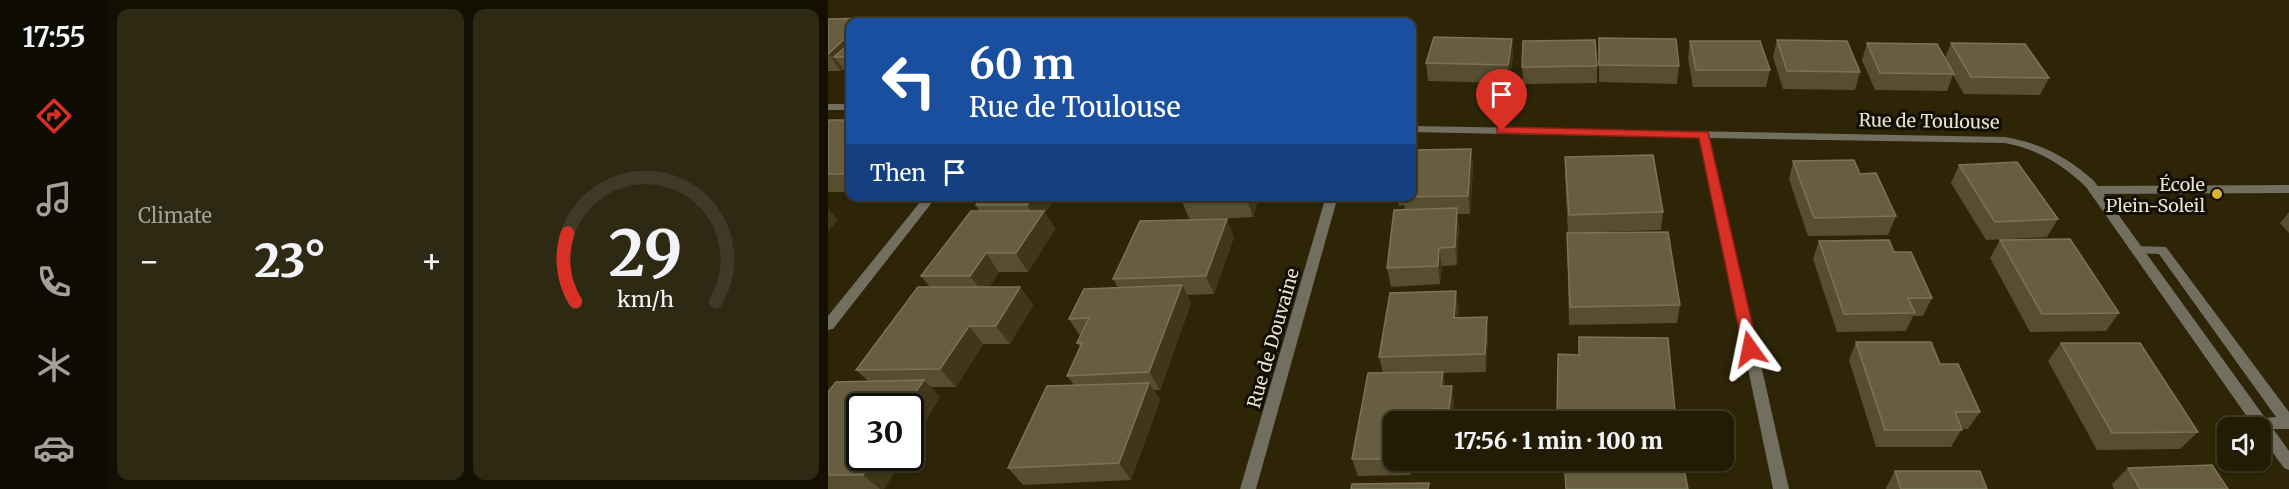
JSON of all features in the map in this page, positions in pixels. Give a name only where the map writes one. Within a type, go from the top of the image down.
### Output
[{"type":"street","points":[[828,107],[846,107]]},
{"type":"street","name":"Rue de Toulouse","points":[[1416,129],[2005,140],[2035,146],[2052,154],[2078,172],[2094,190],[2256,417]]},
{"type":"street","points":[[1704,134],[1781,489]]},
{"type":"street","points":[[2094,190],[2289,189]]},
{"type":"street","points":[[828,325],[928,201]]},
{"type":"street","name":"Rue de Douvaine","points":[[1248,489],[1331,201]]},
{"type":"street","points":[[2137,250],[2162,250],[2289,423],[2271,423]]},
{"type":"street","name":"Rue de Toulouse","points":[[2271,438],[2289,463]]},
{"type":"building","points":[[881,17],[951,17],[950,18]]},
{"type":"building","points":[[828,19],[846,19],[846,38],[828,54]]},
{"type":"building","points":[[1434,37],[1512,39],[1508,65],[1426,63]]},
{"type":"building","points":[[1599,38],[1676,39],[1679,66],[1599,65]]},
{"type":"building","points":[[1595,40],[1597,66],[1522,67],[1523,41]]},
{"type":"building","points":[[1777,40],[1847,41],[1860,72],[1787,71]]},
{"type":"building","points":[[1690,41],[1760,41],[1770,70],[1696,70]]},
{"type":"building","points":[[1867,43],[1937,44],[1954,74],[1880,73]]},
{"type":"building","points":[[1951,43],[2025,44],[2049,78],[1971,77]]},
{"type":"building","points":[[846,46],[846,57],[834,57]]},
{"type":"building","points":[[846,120],[846,174],[828,174],[828,121]]},
{"type":"building","points":[[1471,149],[1468,196],[1416,197],[1416,150]]},
{"type":"building","points":[[1653,155],[1663,212],[1569,215],[1565,157]]},
{"type":"building","points":[[1854,160],[1860,174],[1876,173],[1896,216],[1814,218],[1793,161]]},
{"type":"building","points":[[2017,162],[2058,219],[1995,222],[1959,165]]},
{"type":"building","points":[[979,201],[1030,201],[1027,205],[976,205]]},
{"type":"building","points":[[1457,208],[1455,247],[1439,248],[1438,266],[1387,268],[1394,210]]},
{"type":"building","points":[[971,211],[1044,211],[1016,253],[986,253],[970,276],[921,276]]},
{"type":"building","points":[[1227,219],[1206,276],[1113,279],[1140,221]]},
{"type":"building","points":[[1668,232],[1680,305],[1570,307],[1567,233]]},
{"type":"building","points":[[2070,239],[2119,313],[2042,314],[2000,240]]},
{"type":"building","points":[[1889,240],[1894,252],[1911,252],[1932,298],[1908,298],[1915,313],[1844,314],[1819,241]]},
{"type":"building","points":[[1182,285],[1149,372],[1067,376],[1082,343],[1077,343],[1089,318],[1069,319],[1084,289]]},
{"type":"building","points":[[918,287],[1020,287],[996,326],[969,326],[940,369],[856,370]]},
{"type":"building","points":[[1456,291],[1454,318],[1487,317],[1485,354],[1379,357],[1390,293]]},
{"type":"building","points":[[1579,337],[1668,338],[1675,411],[1557,411],[1558,354],[1579,355]]},
{"type":"building","points":[[1856,342],[1931,342],[1940,364],[1958,364],[1980,412],[1955,412],[1962,430],[1885,430]]},
{"type":"building","points":[[2061,343],[2140,343],[2198,432],[2112,433]]},
{"type":"building","points":[[1443,372],[1441,386],[1452,386],[1449,409],[1383,411],[1383,459],[1352,459],[1368,373]]},
{"type":"building","points":[[924,380],[915,393],[846,393],[846,471],[866,471],[863,475],[828,475],[828,392],[836,382]]},
{"type":"building","points":[[1149,383],[1119,463],[1008,468],[1047,386]]},
{"type":"building","points":[[2212,465],[2228,489],[2140,489],[2128,468]]},
{"type":"building","points":[[1565,471],[1684,471],[1688,489],[1566,489]]},
{"type":"building","points":[[1895,471],[1980,471],[1987,489],[1901,489]]},
{"type":"building","points":[[1429,483],[1428,489],[1351,489],[1352,484]]},
{"type":"place","name":"École Plein-Soleil","points":[[2217,194]]},
{"type":"route","points":[[1502,131],[1704,134],[1750,349]]}]
